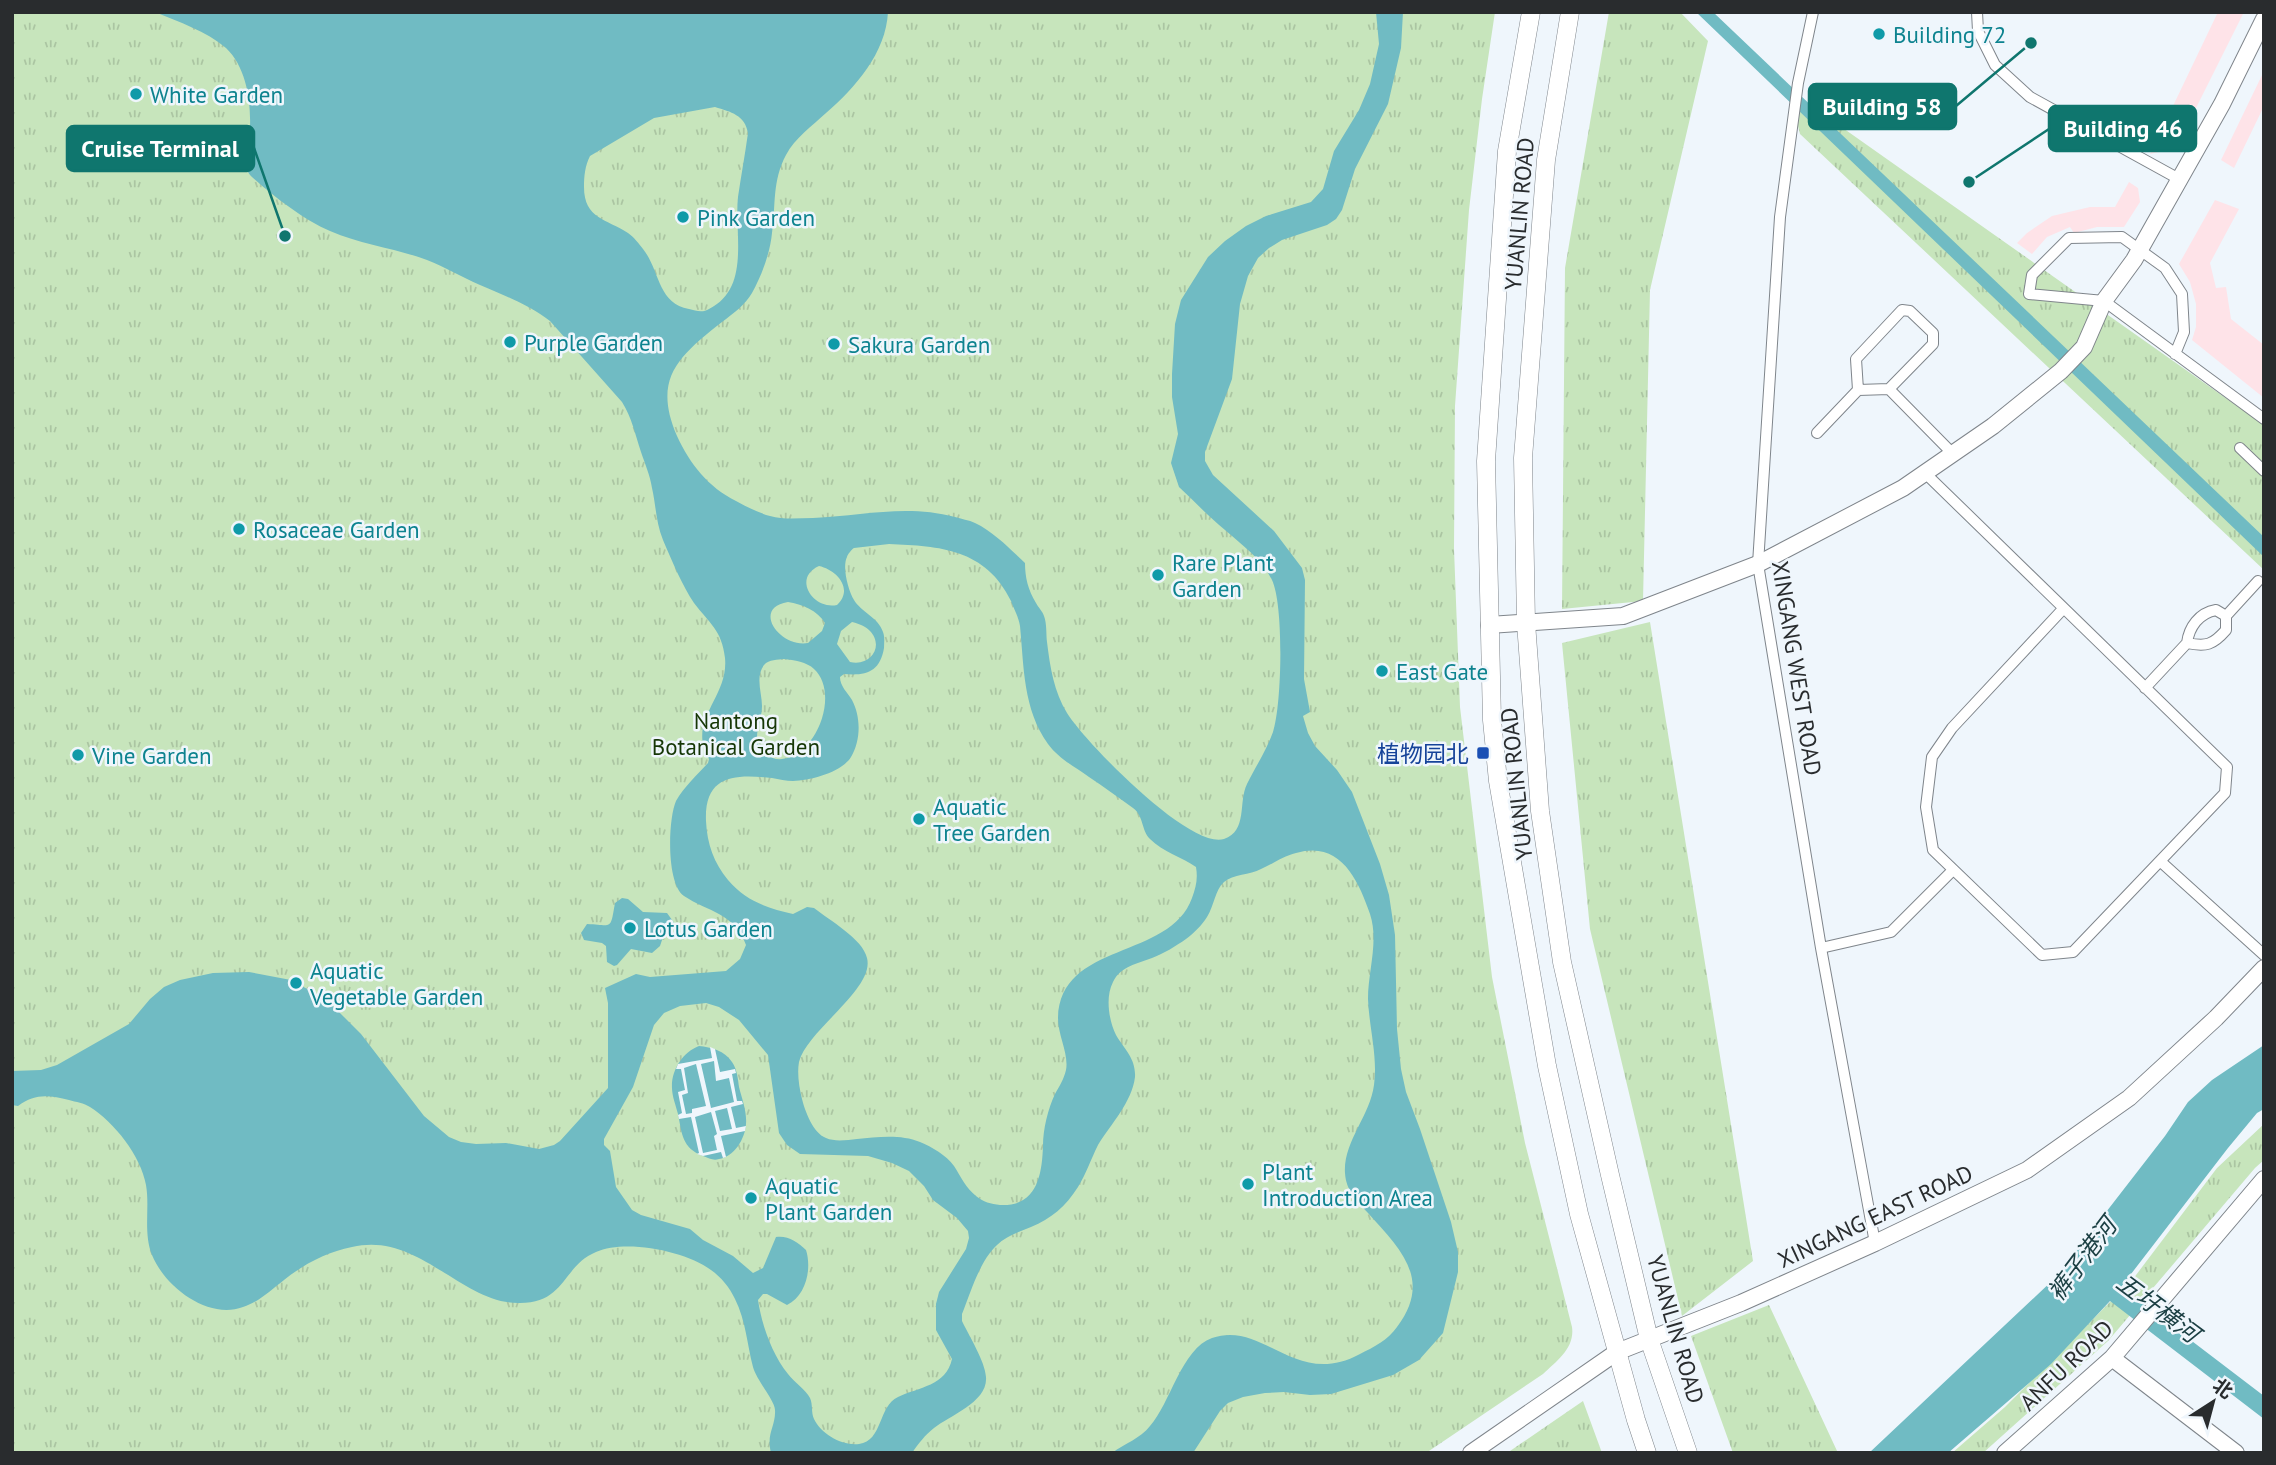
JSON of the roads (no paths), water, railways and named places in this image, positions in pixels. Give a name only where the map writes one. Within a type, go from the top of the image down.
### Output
[{"type":"main road","name":"YUANLIN ROAD","points":[[1531,12],[1507,151],[1486,461],[1492,720],[1498,780],[1545,1052],[1578,1214],[1647,1453]]},
{"type":"main road","name":"YUANLIN ROAD","points":[[1570,12],[1546,160],[1524,444],[1526,623],[1541,811],[1562,962],[1649,1339],[1688,1453]]},
{"type":"street","name":"XINGANG WEST ROAD","points":[[1813,12],[1798,83],[1780,216],[1758,564],[1821,948],[1875,1243]]},
{"type":"street","points":[[1977,12],[1978,32],[1995,65],[2030,97],[2179,179]]},
{"type":"street","points":[[1489,625],[1623,617],[1758,564],[1903,488],[1993,426],[2061,371],[2084,347],[2104,302],[2140,248],[2222,104],[2264,19]]},
{"type":"street","points":[[2175,354],[2184,332],[2182,294],[2165,268],[2122,237],[2068,238],[2032,275],[2029,295],[2104,302],[2175,354],[2264,419]]},
{"type":"street","points":[[1816,433],[1858,390],[1889,389],[1933,344],[1933,333],[1910,311],[1902,310],[1856,359],[1858,390]]},
{"type":"street","points":[[1889,389],[1953,454]]},
{"type":"street","points":[[2239,448],[2264,471]]},
{"type":"street","points":[[1926,473],[2227,767],[2225,793],[2073,952],[2042,955],[1933,850],[1926,807],[1932,757],[1952,728],[2063,609]]},
{"type":"street","points":[[2186,643],[2203,646],[2214,643],[2226,630],[2226,616],[2258,581]]},
{"type":"street","points":[[2145,688],[2186,643],[2189,629],[2206,612],[2216,610],[2226,616]]},
{"type":"street","points":[[2160,861],[2264,955]]},
{"type":"street","points":[[1821,948],[1891,932],[1953,870]]},
{"type":"street","name":"XINGANG EAST ROAD","points":[[1471,1453],[1617,1352],[1741,1303],[1875,1243],[2026,1170],[2129,1098],[2216,1018],[2264,968]]},
{"type":"street","name":"ANFU ROAD","points":[[2005,1453],[2112,1358],[2264,1179]]},
{"type":"street","points":[[2112,1358],[2236,1453]]},
{"type":"water","points":[[155,12],[888,12],[882,42],[858,81],[799,138],[786,155],[776,184],[769,248],[752,293],[739,309],[693,346],[674,370],[667,398],[677,436],[694,465],[708,482],[726,495],[766,515],[797,518],[919,511],[968,520],[989,531],[1025,563],[1029,588],[1045,619],[1056,688],[1067,713],[1116,769],[1164,812],[1208,838],[1224,839],[1236,830],[1244,791],[1273,732],[1280,679],[1278,610],[1272,580],[1263,565],[1179,487],[1171,463],[1178,434],[1172,397],[1175,324],[1181,300],[1208,257],[1225,241],[1266,216],[1311,202],[1323,189],[1334,151],[1359,110],[1370,84],[1379,44],[1376,12],[1403,12],[1401,48],[1388,104],[1355,169],[1342,210],[1336,219],[1327,225],[1282,240],[1269,248],[1258,258],[1248,276],[1240,304],[1232,379],[1205,452],[1205,461],[1213,475],[1274,531],[1302,568],[1305,580],[1304,679],[1310,712],[1303,716],[1315,746],[1337,770],[1352,792],[1389,895],[1395,935],[1397,1029],[1401,1069],[1406,1092],[1451,1222],[1458,1252],[1458,1272],[1443,1333],[1419,1360],[1393,1375],[1331,1394],[1265,1393],[1228,1403],[1193,1453],[1112,1453],[1137,1438],[1150,1426],[1184,1364],[1192,1353],[1212,1338],[1231,1335],[1248,1338],[1298,1360],[1317,1364],[1337,1363],[1360,1354],[1385,1339],[1397,1327],[1407,1310],[1412,1294],[1412,1279],[1408,1266],[1391,1239],[1353,1195],[1347,1185],[1345,1173],[1348,1151],[1368,1107],[1374,1085],[1375,1064],[1368,999],[1373,945],[1370,914],[1360,888],[1345,866],[1336,857],[1311,850],[1291,854],[1257,871],[1228,879],[1219,889],[1207,917],[1192,934],[1165,952],[1125,969],[1116,977],[1109,995],[1109,1009],[1116,1035],[1134,1065],[1135,1077],[1130,1095],[1098,1145],[1081,1182],[1068,1200],[1045,1220],[1001,1242],[985,1260],[962,1314],[962,1321],[983,1364],[985,1386],[975,1401],[931,1431],[912,1453],[771,1453],[774,1406],[753,1367],[744,1324],[731,1291],[718,1276],[700,1263],[655,1249],[623,1247],[596,1252],[576,1266],[555,1291],[534,1302],[497,1300],[477,1292],[418,1258],[398,1249],[376,1245],[343,1249],[316,1259],[254,1302],[230,1310],[202,1305],[177,1289],[158,1267],[152,1255],[147,1229],[146,1185],[139,1163],[125,1141],[99,1113],[83,1104],[42,1096],[18,1106],[12,1105],[12,1071],[41,1070],[57,1065],[129,1024],[150,999],[164,987],[180,980],[213,973],[249,972],[291,980],[331,1004],[361,1034],[424,1116],[449,1137],[476,1144],[506,1143],[539,1149],[560,1141],[608,1088],[608,1003],[605,988],[636,974],[650,977],[726,971],[740,959],[746,945],[735,926],[720,914],[684,896],[674,879],[670,851],[673,810],[683,791],[708,763],[702,732],[721,685],[725,658],[718,634],[694,603],[663,540],[649,474],[631,420],[622,402],[550,321],[533,310],[427,260],[330,231],[279,200],[252,177],[245,165],[250,127],[249,106],[243,74],[233,56],[218,42],[201,32]],"holes":[[[715,107],[740,118],[748,133],[738,197],[736,274],[731,288],[722,300],[704,311],[679,306],[671,300],[660,285],[649,257],[638,243],[628,233],[592,212],[585,198],[585,175],[590,156],[654,118]],[[889,544],[926,546],[960,554],[989,570],[1001,584],[1019,620],[1029,702],[1048,744],[1062,758],[1137,811],[1147,835],[1155,844],[1196,867],[1197,879],[1192,898],[1180,918],[1162,932],[1095,963],[1077,975],[1063,993],[1058,1018],[1066,1070],[1046,1119],[1039,1178],[1030,1195],[1012,1204],[993,1204],[979,1198],[969,1189],[947,1158],[920,1142],[889,1137],[833,1140],[821,1135],[813,1127],[802,1099],[799,1062],[814,1037],[861,983],[867,970],[867,958],[852,937],[814,908],[807,907],[793,914],[766,906],[742,893],[723,874],[708,838],[706,821],[710,794],[725,780],[746,776],[793,781],[808,779],[833,771],[851,757],[859,728],[852,700],[842,686],[840,677],[844,674],[871,671],[879,662],[884,648],[881,627],[854,600],[846,579],[847,556],[853,549]],[[819,566],[826,568],[841,581],[844,587],[842,599],[837,605],[820,603],[809,592],[807,578],[811,571]],[[793,603],[814,612],[825,623],[822,631],[808,643],[798,643],[788,640],[774,627],[772,612],[777,606]],[[852,622],[871,632],[876,647],[868,659],[850,662],[837,644],[841,631]],[[784,659],[811,667],[822,680],[825,693],[825,707],[814,735],[805,747],[794,755],[780,759],[770,757],[761,750],[757,739],[762,706],[760,675],[764,665]],[[706,1003],[719,1007],[739,1020],[768,1055],[779,1133],[787,1145],[800,1154],[868,1156],[909,1171],[933,1200],[957,1218],[968,1231],[966,1249],[939,1292],[936,1304],[936,1330],[952,1359],[949,1368],[938,1380],[892,1401],[877,1430],[867,1441],[859,1444],[846,1443],[822,1430],[813,1417],[810,1398],[782,1366],[765,1330],[758,1300],[763,1294],[767,1294],[787,1305],[794,1301],[803,1289],[808,1273],[806,1250],[792,1240],[776,1237],[763,1268],[753,1273],[733,1256],[703,1240],[690,1229],[632,1210],[616,1187],[610,1151],[604,1145],[604,1139],[633,1087],[654,1025],[664,1013],[680,1006]]]},
{"type":"water","points":[[1696,12],[1713,12],[2264,537],[2264,557]]},
{"type":"water","points":[[622,898],[628,899],[643,912],[667,913],[675,924],[664,934],[660,946],[652,953],[631,949],[614,966],[607,962],[606,946],[584,940],[581,933],[587,924],[609,924],[615,903]]},
{"type":"water","name":"裤子港河","points":[[2264,1045],[2264,1109],[2257,1113],[2228,1148],[2121,1287],[2264,1396],[2264,1419],[2110,1301],[2051,1364],[1948,1453],[1869,1453],[2055,1278],[2165,1136],[2188,1102],[2212,1080]]},
{"type":"water","points":[[699,1046],[717,1050],[732,1062],[746,1115],[745,1130],[738,1146],[729,1155],[717,1160],[696,1153],[687,1144],[682,1134],[673,1094],[672,1081],[676,1068],[683,1057]]},
{"type":"place","name":"Building 72","points":[[1879,34]]},
{"type":"place","name":"Building 58","points":[[2031,43]]},
{"type":"place","name":"White Garden","points":[[136,94]]},
{"type":"place","name":"Building 46","points":[[1969,182]]},
{"type":"place","name":"Pink Garden","points":[[683,217]]},
{"type":"place","name":"Cruise Terminal","points":[[285,236]]},
{"type":"place","name":"Purple Garden","points":[[510,342]]},
{"type":"place","name":"Sakura Garden","points":[[834,344]]},
{"type":"place","name":"Rosaceae Garden","points":[[239,529]]},
{"type":"place","name":"Rare Plant Garden","points":[[1158,575]]},
{"type":"place","name":"East Gate","points":[[1382,671]]},
{"type":"place","name":"植物园北","points":[[1483,753]]},
{"type":"place","name":"Vine Garden","points":[[78,755]]},
{"type":"place","name":"Aquatic Tree Garden","points":[[919,819]]},
{"type":"place","name":"Lotus Garden","points":[[630,928]]},
{"type":"place","name":"Aquatic Vegetable Garden","points":[[296,983]]},
{"type":"place","name":"Plant Introduction Area","points":[[1248,1184]]},
{"type":"place","name":"Aquatic Plant Garden","points":[[751,1198]]},
{"type":"park label","name":"Nantong Botanical Garden","points":[[736,733]]},
{"type":"water label","name":"五圩横河","points":[[2158,1308]]}]
